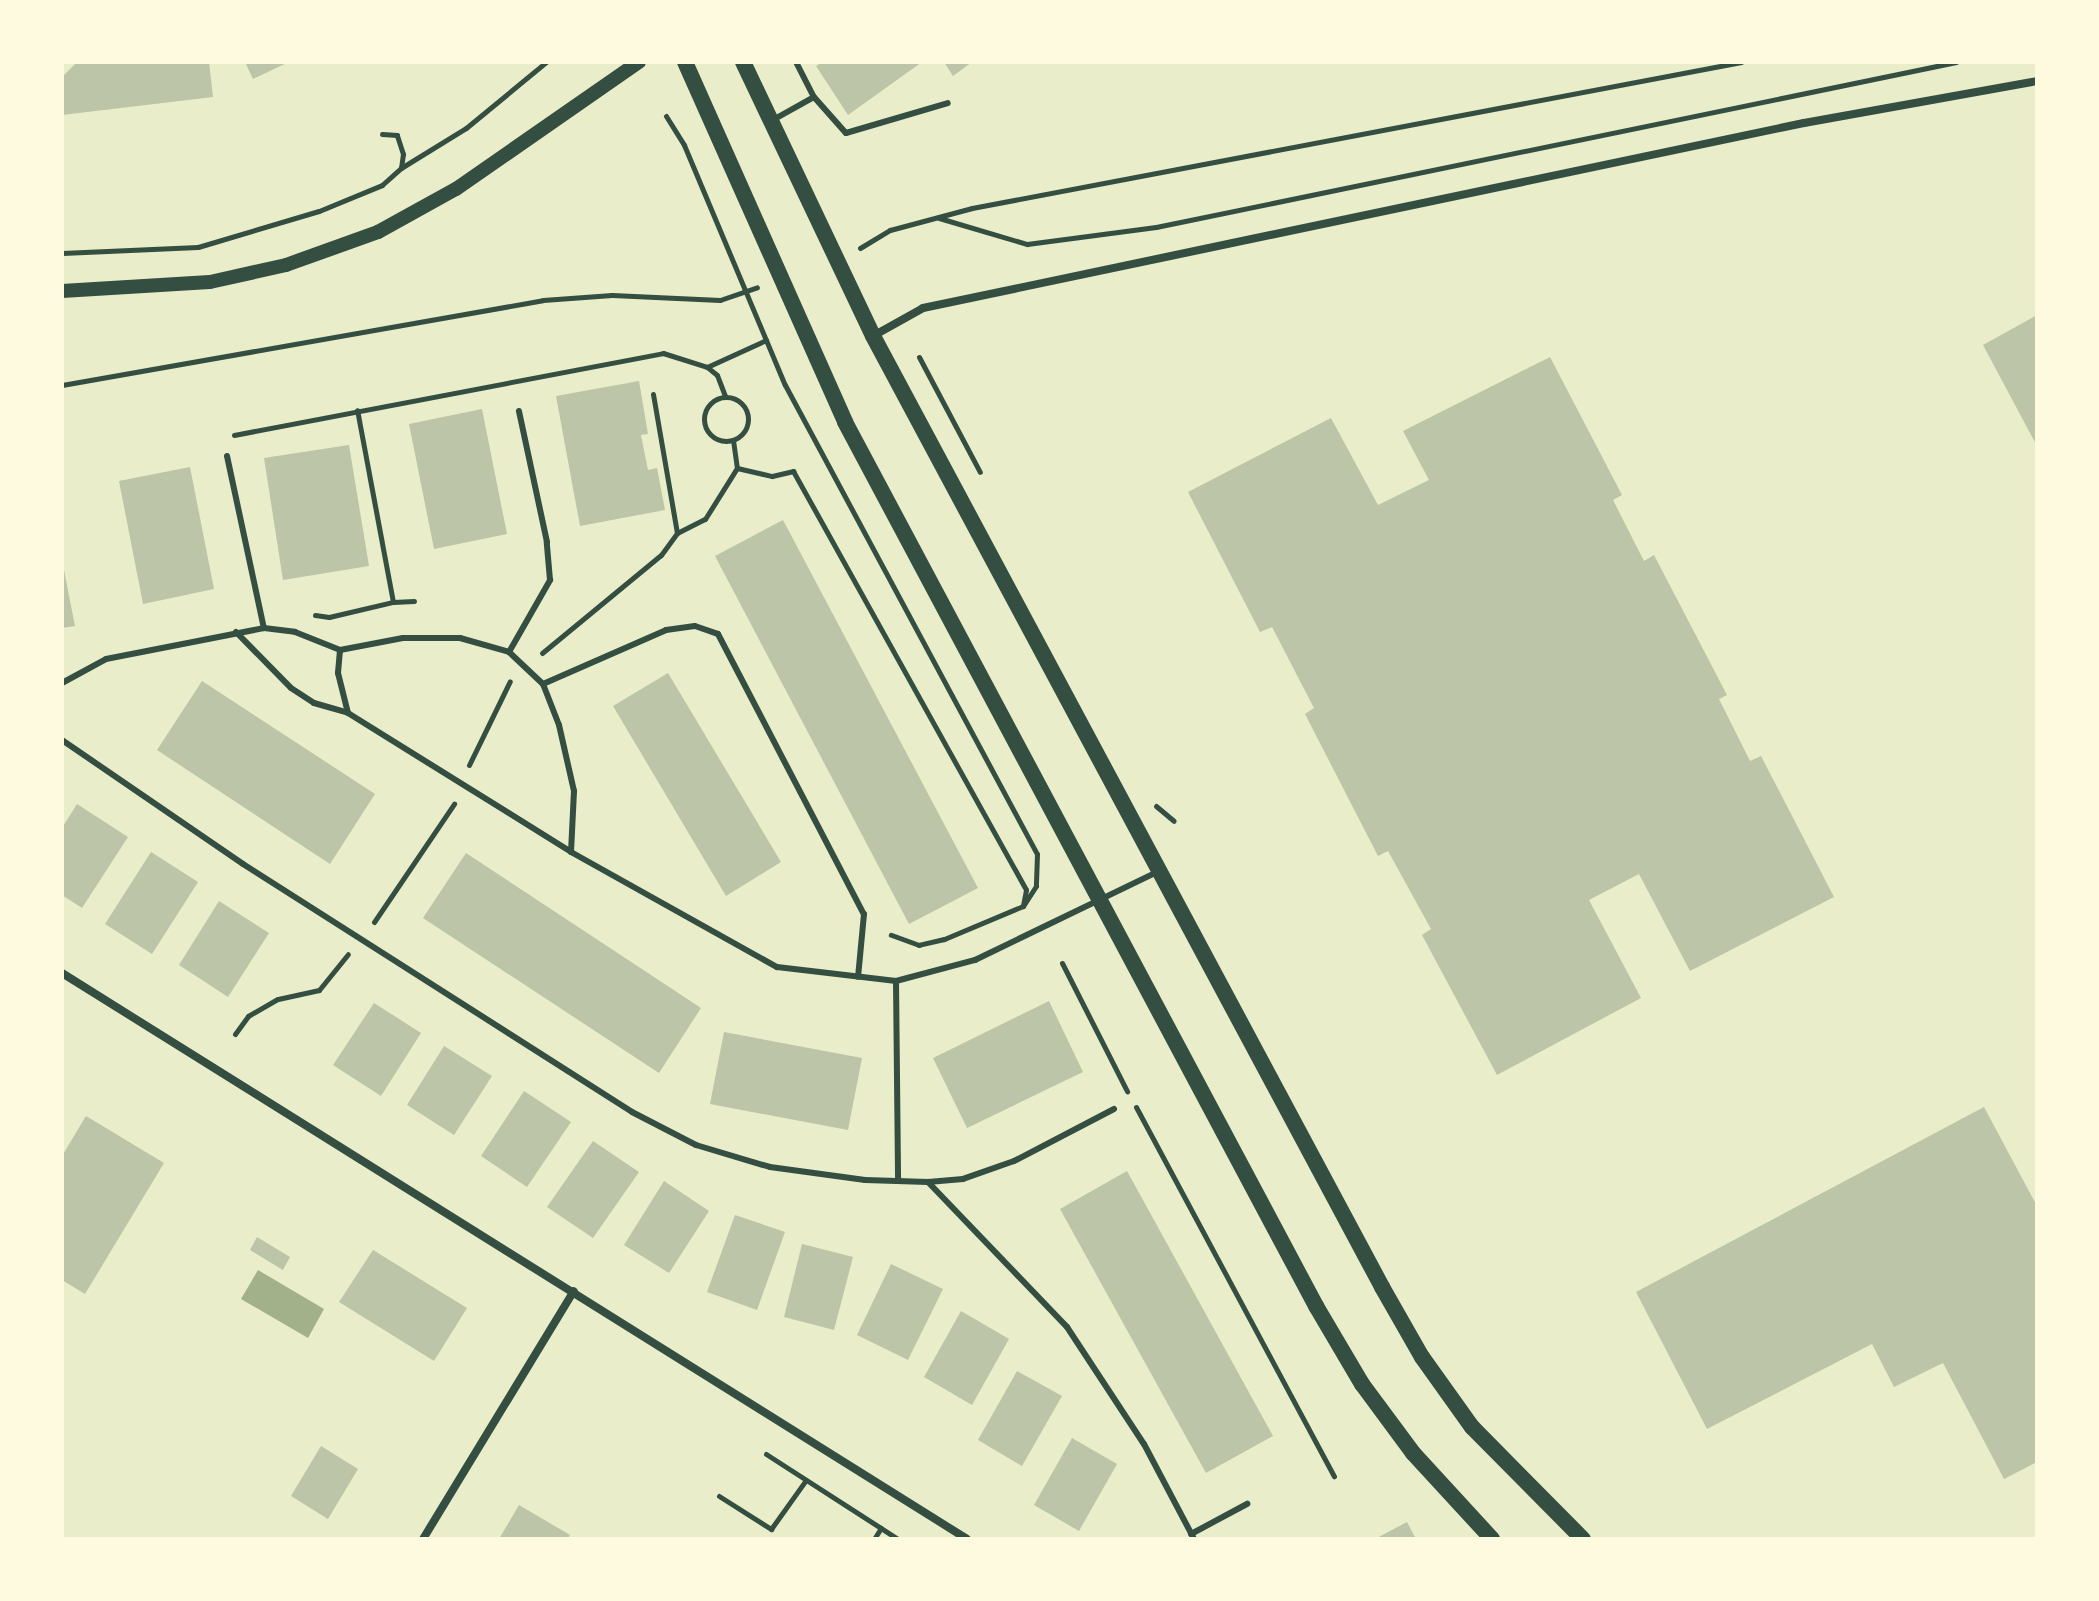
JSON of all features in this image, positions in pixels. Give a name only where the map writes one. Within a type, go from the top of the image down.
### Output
[{"type":"main road","points":[[685,62],[845,422],[1362,1384],[1413,1453],[1492,1539]]},
{"type":"main road","points":[[743,62],[873,336],[1422,1357],[1472,1427],[1583,1539]]},
{"type":"street","points":[[62,291],[210,282],[286,265],[378,232],[456,189],[639,62]]},
{"type":"street","points":[[873,336],[939,305],[1804,123],[2037,81]]},
{"type":"street","points":[[62,973],[967,1539]]},
{"type":"street","points":[[423,1539],[574,1291]]},
{"type":"lane","points":[[796,62],[814,97],[846,133],[948,103]]},
{"type":"lane","points":[[771,121],[814,97]]},
{"type":"lane","points":[[509,652],[550,580],[547,542],[519,411]]},
{"type":"lane","points":[[227,456],[264,628]]},
{"type":"lane","points":[[543,684],[666,630],[695,626],[718,634],[864,914],[858,977]]},
{"type":"lane","points":[[62,683],[106,659],[264,628],[295,632],[340,650],[403,638],[460,638],[509,652],[543,684],[574,791],[571,852]]},
{"type":"lane","points":[[236,632],[291,688],[314,703],[348,713],[571,852],[777,967],[896,981],[975,960],[1103,902],[1160,870]]},
{"type":"lane","points":[[340,650],[338,673],[348,713]]},
{"type":"lane","points":[[62,740],[632,1112],[696,1145],[770,1167],[898,1181],[963,1179],[1014,1161],[1114,1109]]},
{"type":"lane","points":[[896,981],[898,1181]]},
{"type":"lane","points":[[928,1182],[1067,1327],[1144,1444],[1192,1536],[1247,1504]]},
{"type":"path","points":[[62,253],[198,247],[233,240],[382,185],[401,168],[466,128],[546,62]]},
{"type":"path","points":[[835,256],[890,230],[938,218],[1741,62]]},
{"type":"path","points":[[938,218],[1027,244],[1156,227],[1956,62]]},
{"type":"path","points":[[666,116],[684,145],[766,340],[1037,854],[1036,886],[1023,906],[919,945],[891,935]]},
{"type":"path","points":[[382,134],[397,135],[401,168]]},
{"type":"path","points":[[62,385],[543,300],[612,295],[720,300],[781,279]]},
{"type":"path","points":[[707,367],[766,340]]},
{"type":"path","points":[[228,437],[663,353],[707,367],[717,375],[725,396]]},
{"type":"path","points":[[653,394],[677,533]]},
{"type":"path","points":[[725,396],[739,400],[748,411],[745,432],[733,440],[711,435],[705,423],[711,402],[725,396]]},
{"type":"path","points":[[357,410],[393,602]]},
{"type":"path","points":[[235,1034],[248,1016],[278,999],[319,990],[361,938],[453,807],[461,781],[507,684],[661,555],[677,533],[705,519],[737,468],[733,440]]},
{"type":"path","points":[[737,468],[772,476],[793,471],[1026,890],[1023,906]]},
{"type":"path","points":[[295,632],[305,614],[329,617],[393,602],[414,601]]},
{"type":"path","points":[[1062,963],[1334,1476]]},
{"type":"path","points":[[766,1454],[898,1539]]},
{"type":"path","points":[[719,1496],[771,1529],[806,1480]]},
{"type":"path","points":[[874,1539],[881,1528]]},
{"type":"shaded area","points":[[258,1270],[324,1309],[308,1338],[241,1299]]},
{"type":"building","points":[[77,62],[209,62],[213,97],[62,115],[62,77]]},
{"type":"building","points":[[245,62],[289,62],[253,79]]},
{"type":"building","points":[[822,62],[922,62],[848,115],[816,66]]},
{"type":"building","points":[[944,62],[972,62],[953,76]]},
{"type":"building","points":[[2037,315],[2037,446],[1983,345]]},
{"type":"building","points":[[1550,357],[1622,495],[1613,500],[1644,561],[1654,555],[1727,695],[1719,699],[1750,761],[1761,756],[1834,897],[1690,971],[1639,874],[1589,900],[1641,998],[1497,1075],[1422,935],[1431,929],[1388,851],[1378,856],[1305,714],[1314,708],[1272,627],[1260,632],[1188,492],[1331,418],[1378,505],[1429,480],[1403,431]]},
{"type":"building","points":[[639,381],[648,434],[641,435],[648,470],[657,468],[665,510],[580,526],[556,396]]},
{"type":"building","points":[[482,409],[507,534],[434,549],[409,424]]},
{"type":"building","points":[[349,445],[369,566],[283,580],[264,458]]},
{"type":"building","points":[[190,467],[214,589],[143,604],[119,481]]},
{"type":"building","points":[[783,520],[978,888],[909,924],[715,556]]},
{"type":"building","points":[[62,560],[75,626],[62,628]]},
{"type":"building","points":[[668,673],[781,862],[726,896],[613,706]]},
{"type":"building","points":[[202,681],[375,794],[330,864],[157,750]]},
{"type":"building","points":[[77,804],[128,837],[82,908],[62,895],[62,828]]},
{"type":"building","points":[[151,852],[198,882],[152,954],[105,924]]},
{"type":"building","points":[[466,853],[701,1008],[659,1073],[423,918]]},
{"type":"building","points":[[219,901],[269,933],[228,997],[179,965]]},
{"type":"building","points":[[1049,1001],[1083,1072],[967,1128],[933,1058]]},
{"type":"building","points":[[374,1003],[421,1033],[381,1096],[333,1065]]},
{"type":"building","points":[[724,1032],[862,1058],[848,1130],[710,1104]]},
{"type":"building","points":[[444,1046],[492,1076],[454,1135],[407,1105]]},
{"type":"building","points":[[524,1091],[571,1122],[527,1187],[481,1156]]},
{"type":"building","points":[[1984,1107],[2037,1206],[2037,1462],[2004,1479],[1943,1363],[1894,1387],[1872,1344],[1707,1429],[1636,1292]]},
{"type":"building","points":[[86,1116],[164,1163],[85,1294],[62,1280],[62,1156]]},
{"type":"building","points":[[593,1141],[639,1172],[593,1238],[547,1207]]},
{"type":"building","points":[[1127,1171],[1273,1436],[1206,1473],[1060,1209]]},
{"type":"building","points":[[664,1181],[709,1211],[669,1273],[624,1245]]},
{"type":"building","points":[[735,1215],[785,1232],[757,1310],[707,1292]]},
{"type":"building","points":[[257,1237],[290,1257],[283,1270],[250,1250]]},
{"type":"building","points":[[802,1244],[853,1257],[834,1330],[784,1317]]},
{"type":"building","points":[[373,1250],[467,1308],[434,1361],[339,1302]]},
{"type":"building","points":[[891,1264],[943,1289],[908,1360],[857,1335]]},
{"type":"building","points":[[961,1311],[1009,1339],[972,1405],[924,1377]]},
{"type":"building","points":[[1017,1371],[1062,1396],[1022,1466],[978,1440]]},
{"type":"building","points":[[1072,1438],[1117,1464],[1079,1531],[1034,1505]]},
{"type":"building","points":[[321,1446],[358,1469],[328,1519],[291,1496]]},
{"type":"building","points":[[519,1505],[570,1535],[568,1539],[499,1539]]},
{"type":"building","points":[[1407,1522],[1416,1539],[1375,1539]]}]
